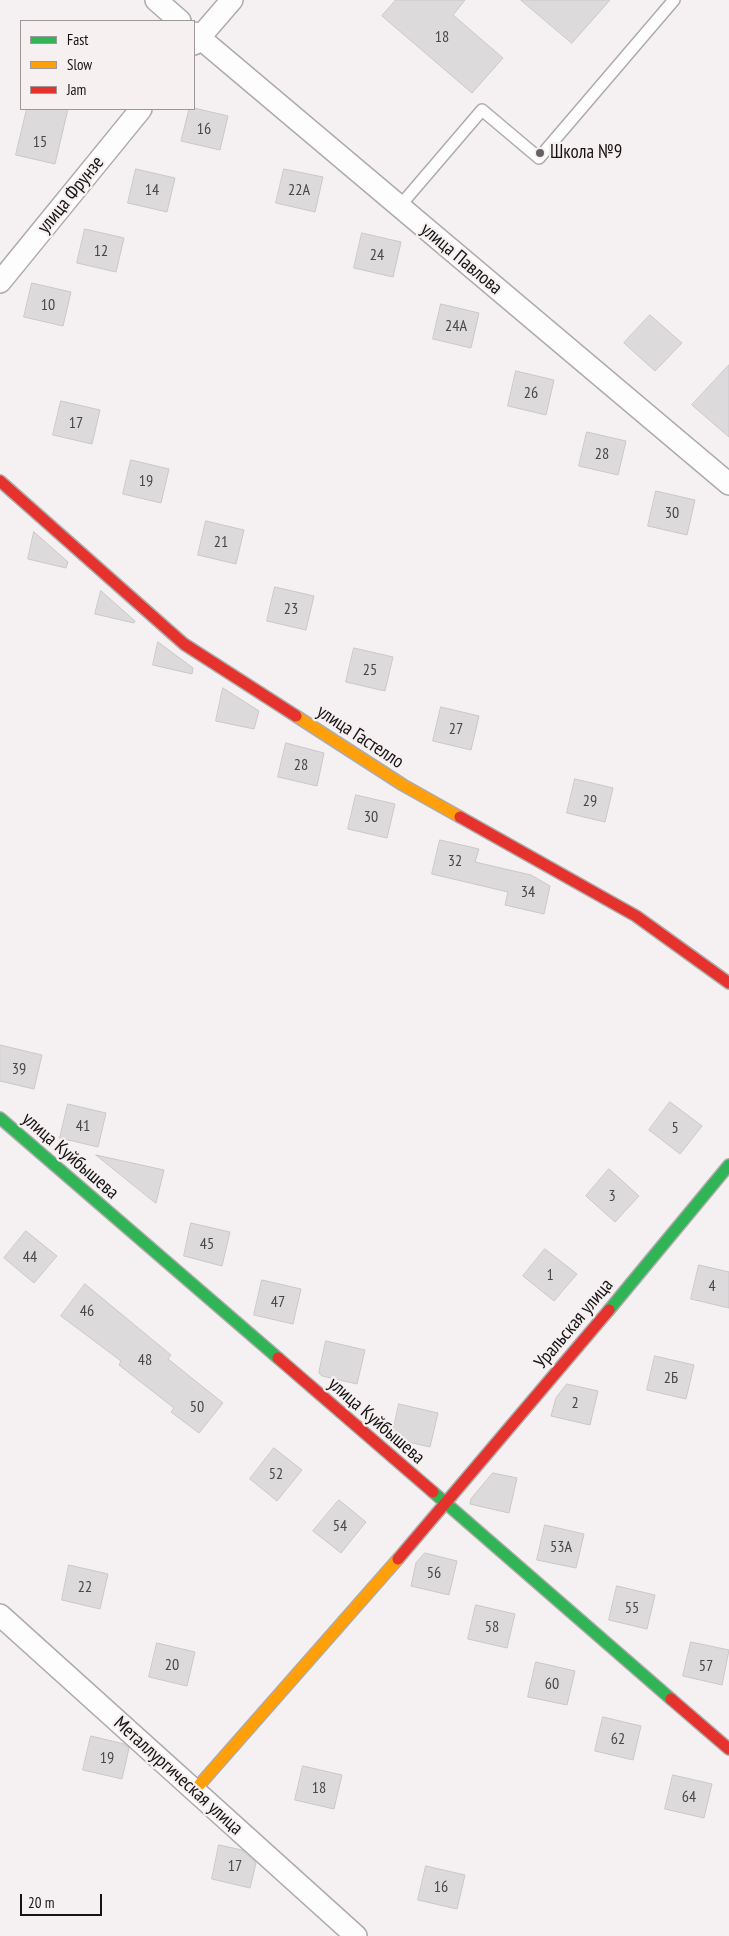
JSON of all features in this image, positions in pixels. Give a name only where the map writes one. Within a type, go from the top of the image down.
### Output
[{"type":"street","points":[[156,0],[179,20]]},
{"type":"street","points":[[196,38],[232,0]]},
{"type":"street","name":"улица Павлова","points":[[196,38],[729,484]]},
{"type":"street","name":"улица Фрунзе","points":[[0,282],[140,110]]},
{"type":"street","name":"улица Гастелло","points":[[0,481],[184,644],[403,785],[636,916],[729,983]]},
{"type":"street","name":"улица Куйбышева","points":[[0,1118],[729,1749]]},
{"type":"street","name":"Уральская улица","points":[[194,1791],[446,1505],[729,1165]]},
{"type":"street","name":"Металлургическая улица","points":[[0,1615],[356,1936]]},
{"type":"lane","points":[[399,207],[482,110],[539,158],[674,0]]},
{"type":"building","points":[[396,0],[465,0],[453,15],[503,58],[472,93],[382,16]]},
{"type":"building","points":[[521,0],[610,0],[572,43]]},
{"type":"building","points":[[195,108],[228,116],[220,150],[181,141],[189,110],[195,110]]},
{"type":"building","points":[[27,110],[68,110],[55,164],[16,155]]},
{"type":"building","points":[[136,169],[175,178],[167,212],[128,203]]},
{"type":"building","points":[[284,169],[323,177],[315,212],[276,203]]},
{"type":"building","points":[[85,229],[124,238],[116,272],[77,263]]},
{"type":"building","points":[[362,233],[401,242],[393,277],[354,268]]},
{"type":"building","points":[[32,283],[71,292],[63,326],[24,317]]},
{"type":"building","points":[[441,304],[479,313],[471,348],[433,339]]},
{"type":"building","points":[[650,315],[682,343],[655,371],[624,343]]},
{"type":"building","points":[[729,365],[729,437],[692,405]]},
{"type":"building","points":[[516,371],[554,380],[546,415],[508,406]]},
{"type":"building","points":[[61,401],[100,410],[92,444],[53,435]]},
{"type":"building","points":[[587,432],[626,441],[618,475],[579,466]]},
{"type":"building","points":[[131,460],[169,469],[161,503],[123,494]]},
{"type":"building","points":[[656,491],[695,500],[687,535],[648,526]]},
{"type":"building","points":[[206,521],[244,530],[236,564],[198,555]]},
{"type":"building","points":[[34,532],[68,562],[66,568],[28,559]]},
{"type":"building","points":[[275,587],[314,596],[306,630],[267,621]]},
{"type":"building","points":[[101,591],[135,621],[134,623],[95,614]]},
{"type":"building","points":[[158,642],[193,668],[192,674],[153,665]]},
{"type":"building","points":[[354,648],[393,657],[385,691],[346,682]]},
{"type":"building","points":[[223,688],[259,711],[254,729],[216,721]]},
{"type":"building","points":[[441,707],[479,716],[471,750],[433,741]]},
{"type":"building","points":[[286,743],[324,753],[317,786],[278,777]]},
{"type":"building","points":[[575,779],[613,788],[605,822],[567,813]]},
{"type":"building","points":[[356,795],[395,804],[387,838],[348,829]]},
{"type":"building","points":[[440,840],[479,849],[475,862],[531,875],[550,886],[544,914],[505,905],[508,892],[432,874]]},
{"type":"building","points":[[0,1045],[42,1055],[34,1089],[0,1081]]},
{"type":"building","points":[[670,1102],[702,1126],[680,1154],[649,1130]]},
{"type":"building","points":[[68,1104],[106,1113],[98,1147],[60,1138]]},
{"type":"building","points":[[96,1155],[164,1170],[156,1203]]},
{"type":"building","points":[[609,1169],[639,1196],[615,1222],[586,1196]]},
{"type":"building","points":[[191,1223],[230,1232],[222,1266],[184,1256]]},
{"type":"building","points":[[26,1231],[57,1256],[34,1283],[4,1258]]},
{"type":"building","points":[[545,1249],[577,1274],[554,1301],[523,1276]]},
{"type":"building","points":[[699,1265],[729,1272],[729,1308],[691,1299]]},
{"type":"building","points":[[262,1280],[301,1289],[293,1324],[254,1315]]},
{"type":"building","points":[[85,1284],[171,1355],[168,1359],[223,1403],[199,1433],[171,1412],[174,1408],[119,1365],[121,1361],[61,1316]]},
{"type":"building","points":[[326,1341],[365,1350],[357,1384],[322,1376],[319,1373]]},
{"type":"building","points":[[655,1356],[694,1365],[686,1399],[647,1390]]},
{"type":"building","points":[[567,1384],[598,1391],[590,1425],[551,1416],[556,1398]]},
{"type":"building","points":[[399,1404],[438,1413],[430,1447],[395,1439],[392,1436]]},
{"type":"building","points":[[274,1448],[302,1470],[277,1501],[250,1479]]},
{"type":"building","points":[[493,1473],[517,1478],[509,1513],[470,1504],[471,1499]]},
{"type":"building","points":[[339,1500],[366,1522],[341,1553],[313,1531]]},
{"type":"building","points":[[545,1525],[584,1534],[576,1568],[537,1560]]},
{"type":"building","points":[[425,1553],[457,1561],[449,1595],[411,1586],[416,1563]]},
{"type":"building","points":[[69,1565],[108,1574],[100,1609],[62,1600]]},
{"type":"building","points":[[617,1586],[655,1595],[647,1629],[609,1620]]},
{"type":"building","points":[[476,1605],[515,1614],[507,1648],[468,1639]]},
{"type":"building","points":[[691,1642],[729,1650],[722,1685],[683,1676]]},
{"type":"building","points":[[157,1643],[195,1652],[187,1686],[149,1677]]},
{"type":"building","points":[[536,1662],[575,1671],[567,1705],[528,1697]]},
{"type":"building","points":[[603,1717],[641,1726],[633,1760],[595,1751]]},
{"type":"building","points":[[91,1736],[124,1744],[129,1748],[122,1779],[83,1770]]},
{"type":"building","points":[[303,1766],[342,1775],[334,1809],[295,1800]]},
{"type":"building","points":[[673,1775],[712,1784],[704,1818],[665,1809]]},
{"type":"building","points":[[219,1845],[242,1850],[256,1863],[250,1888],[212,1879]]},
{"type":"building","points":[[426,1866],[465,1875],[457,1909],[418,1900]]},
{"type":"traffic: fast","points":[[0,1118],[278,1358]]},
{"type":"traffic: fast","points":[[609,1310],[729,1165]]},
{"type":"traffic: fast","points":[[433,1492],[671,1699]]},
{"type":"traffic: slow","points":[[296,716],[403,785],[460,817]]},
{"type":"traffic: slow","points":[[194,1791],[398,1559]]},
{"type":"traffic: jam","points":[[0,481],[184,644],[296,716]]},
{"type":"traffic: jam","points":[[460,817],[636,916],[729,983]]},
{"type":"traffic: jam","points":[[398,1559],[609,1310]]},
{"type":"traffic: jam","points":[[278,1358],[433,1492]]},
{"type":"traffic: jam","points":[[671,1699],[729,1749]]},
{"type":"place","name":"Школа №9","points":[[540,153]]}]
